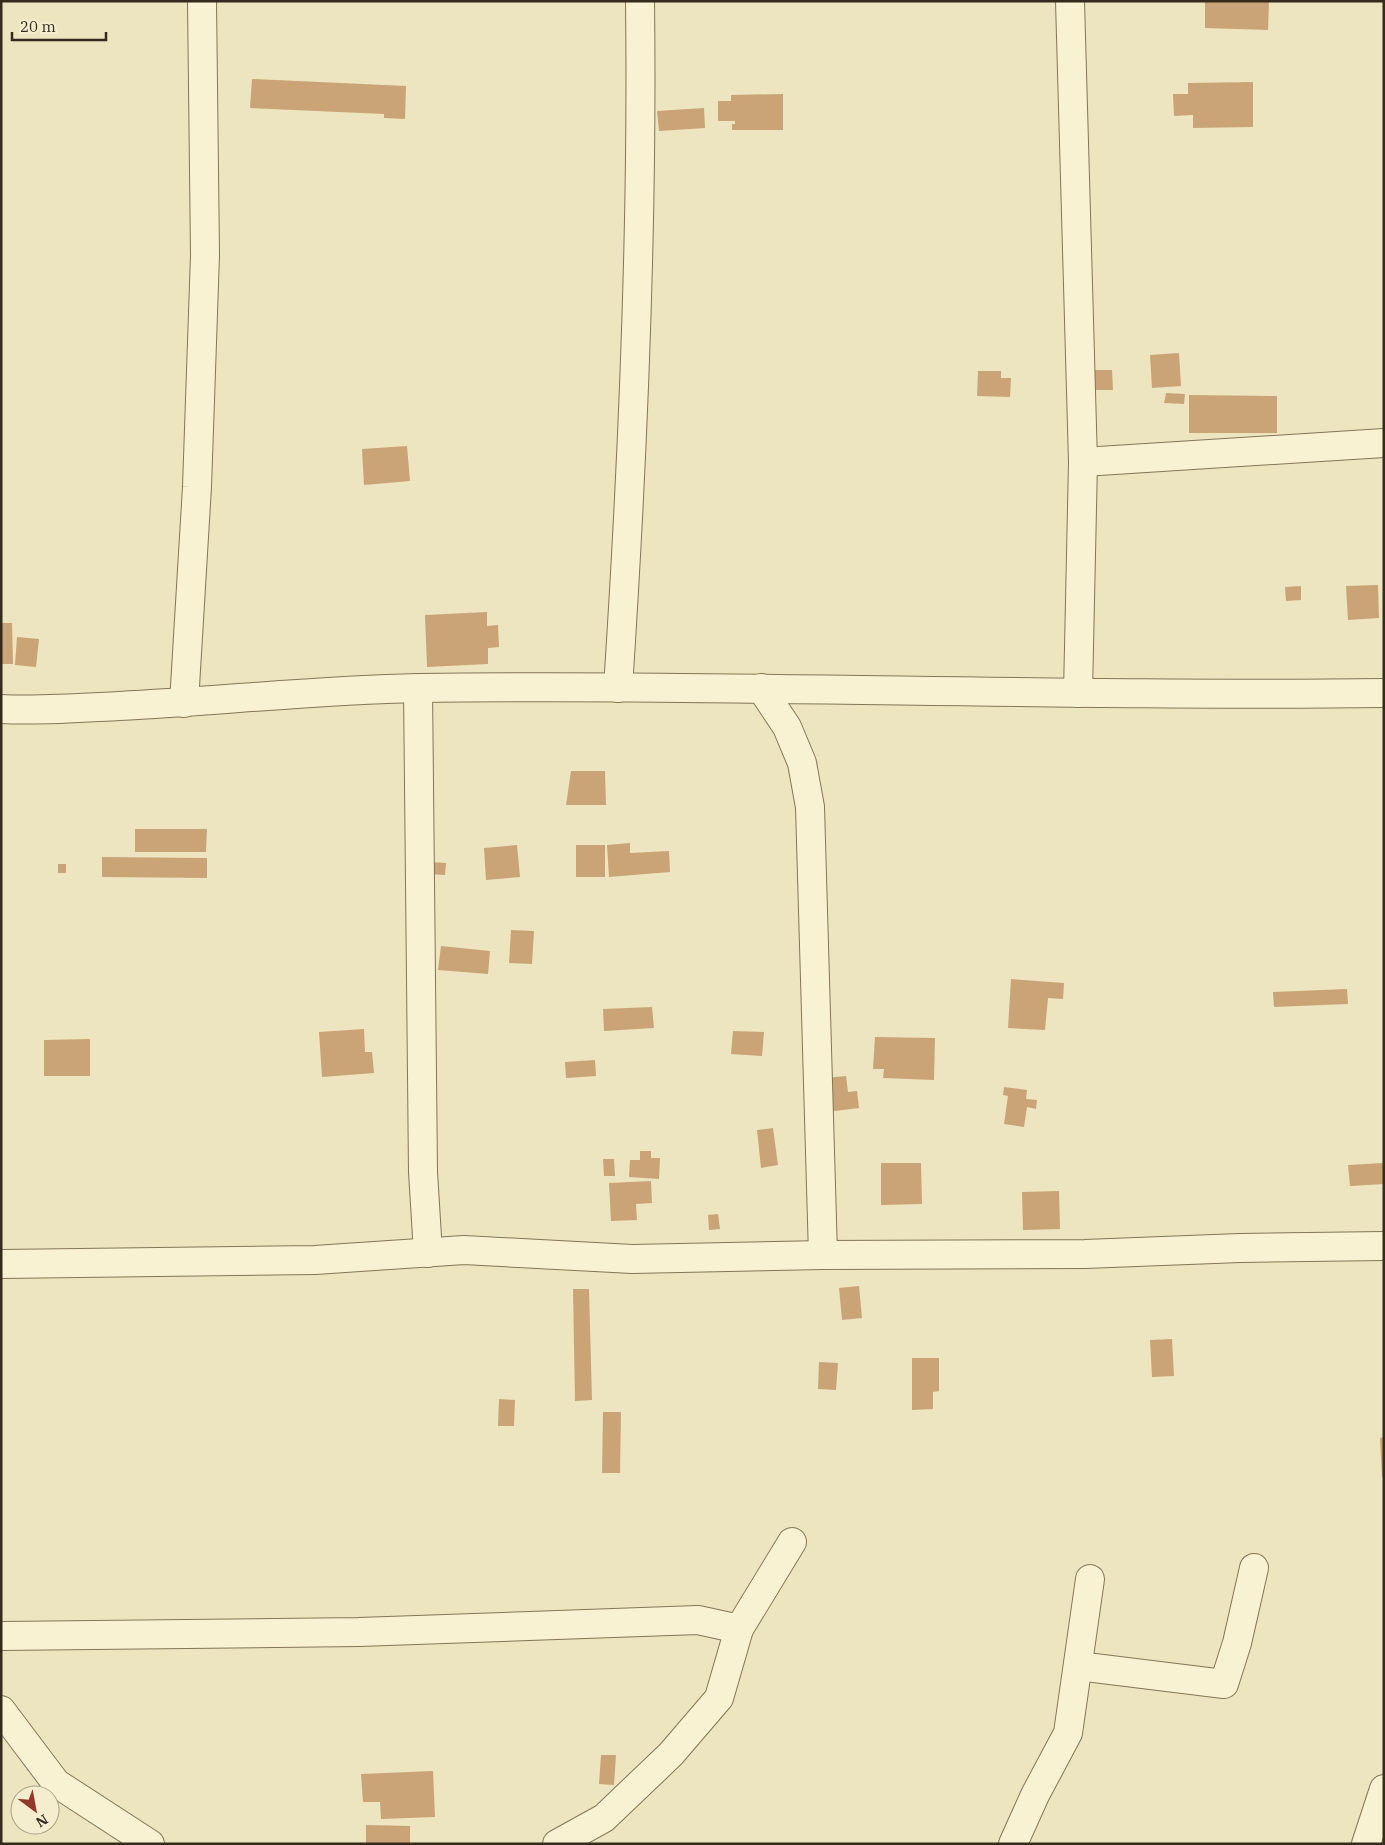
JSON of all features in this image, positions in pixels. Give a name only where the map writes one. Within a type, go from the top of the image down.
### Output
[{"type":"street","points":[[184,703],[197,487],[205,255],[202,1]]},
{"type":"street","points":[[618,688],[630,508],[639,265],[642,126],[640,1]]},
{"type":"street","points":[[1070,1],[1083,462],[1078,693]]},
{"type":"street","points":[[1083,462],[1384,443]]},
{"type":"street","points":[[418,688],[424,1172],[428,1253]]},
{"type":"street","points":[[1,708],[29,710],[184,703],[333,690],[418,688],[761,688],[1078,693],[1384,693]]},
{"type":"street","points":[[761,688],[787,727],[802,763],[810,807],[823,1255]]},
{"type":"street","points":[[1,1264],[315,1260],[464,1250],[632,1259],[823,1255],[1085,1254],[1240,1248],[1384,1246]]},
{"type":"street","points":[[557,1844],[604,1818],[670,1754],[719,1698],[739,1629],[792,1542]]},
{"type":"street","points":[[1078,1666],[1224,1684],[1237,1643],[1254,1568]]},
{"type":"street","points":[[1013,1844],[1035,1795],[1068,1733],[1090,1579]]},
{"type":"street","points":[[1,1636],[359,1632],[698,1620],[739,1629]]},
{"type":"street","points":[[1,1710],[56,1782],[150,1844]]},
{"type":"street","points":[[1366,1844],[1384,1789]]},
{"type":"building","points":[[1205,1],[1269,1],[1268,30],[1205,28]]},
{"type":"building","points":[[252,79],[406,86],[405,119],[384,118],[384,114],[250,108]]},
{"type":"building","points":[[1253,82],[1253,127],[1193,128],[1193,115],[1174,116],[1173,94],[1188,94],[1188,83]]},
{"type":"building","points":[[783,94],[783,130],[732,130],[732,124],[735,124],[735,121],[718,121],[718,101],[731,101],[731,95]]},
{"type":"building","points":[[704,108],[705,128],[659,131],[657,111]]},
{"type":"building","points":[[1179,353],[1181,386],[1152,388],[1150,355]]},
{"type":"building","points":[[1088,370],[1112,370],[1113,390],[1087,390]]},
{"type":"building","points":[[978,371],[1001,371],[1001,378],[1011,378],[1010,397],[977,396]]},
{"type":"building","points":[[1166,393],[1185,394],[1184,404],[1164,403]]},
{"type":"building","points":[[1189,395],[1277,396],[1277,433],[1189,433]]},
{"type":"building","points":[[407,446],[410,481],[364,485],[362,449]]},
{"type":"building","points":[[1378,585],[1379,618],[1348,620],[1346,586]]},
{"type":"building","points":[[1301,586],[1301,600],[1286,601],[1285,587]]},
{"type":"building","points":[[487,612],[487,626],[498,625],[499,647],[488,648],[488,664],[427,667],[425,615]]},
{"type":"building","points":[[1,623],[12,623],[13,664],[1,664]]},
{"type":"building","points":[[17,637],[39,639],[36,667],[15,665]]},
{"type":"building","points":[[571,771],[605,771],[606,805],[566,805]]},
{"type":"building","points":[[135,829],[207,829],[206,852],[135,852]]},
{"type":"building","points":[[630,843],[630,853],[669,851],[670,872],[609,877],[607,845]]},
{"type":"building","points":[[517,845],[520,877],[486,880],[484,848]]},
{"type":"building","points":[[576,845],[605,845],[605,877],[576,877]]},
{"type":"building","points":[[102,857],[207,858],[207,878],[102,877]]},
{"type":"building","points":[[429,862],[446,863],[445,875],[428,874]]},
{"type":"building","points":[[58,864],[66,864],[66,873],[58,873]]},
{"type":"building","points":[[511,930],[534,931],[532,964],[509,963]]},
{"type":"building","points":[[441,946],[490,951],[488,974],[438,970]]},
{"type":"building","points":[[1011,979],[1064,983],[1063,999],[1048,998],[1045,1030],[1008,1028]]},
{"type":"building","points":[[1347,989],[1348,1004],[1274,1007],[1273,992]]},
{"type":"building","points":[[652,1007],[654,1028],[604,1031],[603,1009]]},
{"type":"building","points":[[364,1029],[365,1052],[372,1052],[374,1073],[322,1077],[319,1032]]},
{"type":"building","points":[[733,1031],[764,1032],[762,1056],[731,1054]]},
{"type":"building","points":[[875,1037],[935,1038],[934,1080],[883,1078],[884,1069],[873,1069]]},
{"type":"building","points":[[90,1039],[90,1076],[44,1076],[44,1040]]},
{"type":"building","points":[[595,1060],[596,1076],[566,1078],[565,1062]]},
{"type":"building","points":[[846,1076],[848,1092],[857,1091],[859,1108],[827,1112],[824,1078]]},
{"type":"building","points":[[1004,1087],[1027,1090],[1026,1099],[1037,1100],[1036,1109],[1027,1107],[1024,1127],[1004,1124],[1008,1096],[1003,1095]]},
{"type":"building","points":[[773,1128],[778,1165],[761,1168],[757,1130]]},
{"type":"building","points":[[640,1151],[651,1151],[651,1158],[660,1158],[659,1179],[629,1177],[630,1160],[640,1160]]},
{"type":"building","points":[[603,1159],[614,1159],[615,1176],[604,1176]]},
{"type":"building","points":[[881,1163],[921,1163],[922,1204],[881,1205]]},
{"type":"building","points":[[1384,1163],[1384,1184],[1350,1186],[1348,1165]]},
{"type":"building","points":[[651,1181],[652,1203],[636,1204],[637,1220],[611,1221],[609,1183]]},
{"type":"building","points":[[1059,1191],[1060,1229],[1023,1230],[1022,1192]]},
{"type":"building","points":[[718,1214],[720,1229],[709,1230],[708,1215]]},
{"type":"building","points":[[859,1286],[862,1318],[842,1320],[839,1288]]},
{"type":"building","points":[[573,1289],[589,1289],[592,1400],[575,1401]]},
{"type":"building","points":[[1172,1339],[1174,1376],[1152,1377],[1150,1340]]},
{"type":"building","points":[[912,1358],[939,1358],[939,1391],[933,1392],[933,1409],[912,1410]]},
{"type":"building","points":[[819,1362],[838,1363],[836,1390],[818,1389]]},
{"type":"building","points":[[499,1399],[515,1400],[514,1426],[498,1426]]},
{"type":"building","points":[[603,1412],[621,1412],[620,1473],[602,1473]]},
{"type":"building","points":[[1384,1437],[1384,1476],[1382,1477],[1380,1438]]},
{"type":"building","points":[[601,1755],[616,1755],[614,1785],[599,1784]]},
{"type":"building","points":[[433,1771],[435,1817],[381,1819],[380,1802],[363,1802],[361,1774]]},
{"type":"building","points":[[366,1825],[410,1826],[410,1844],[366,1844]]}]
